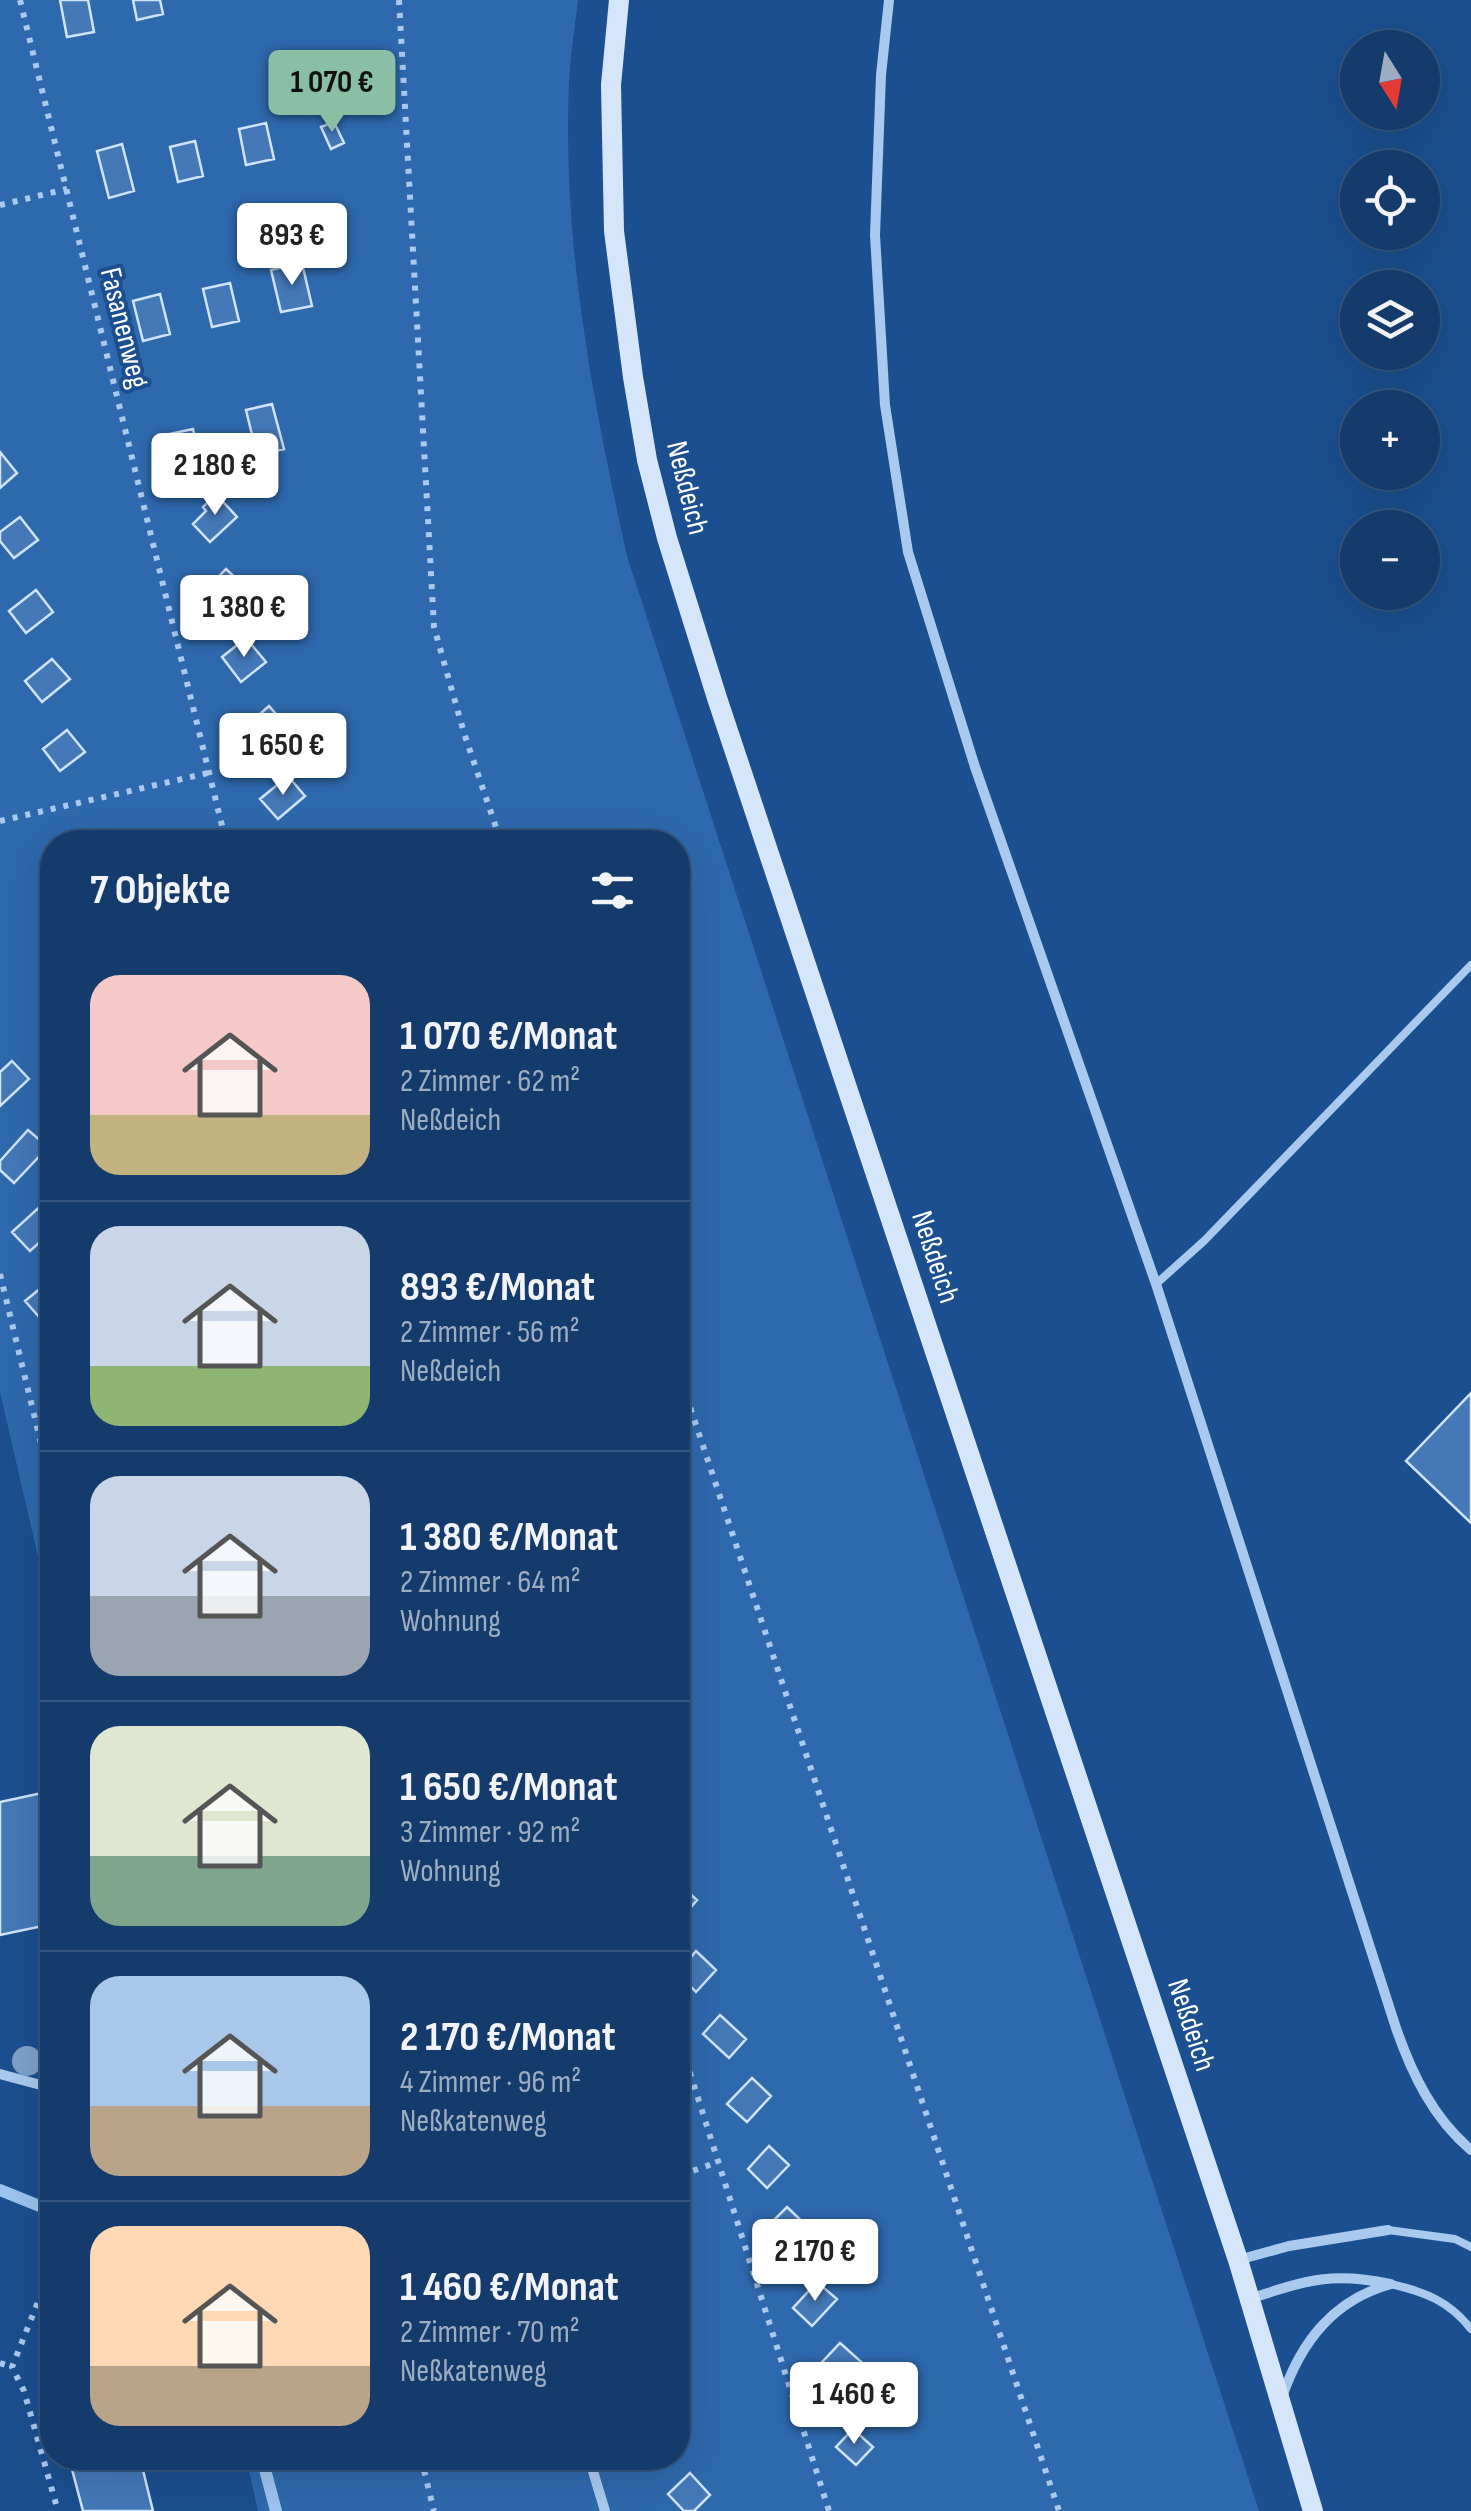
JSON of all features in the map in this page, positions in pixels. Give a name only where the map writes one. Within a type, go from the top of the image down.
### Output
[{"type":"street","name":"Neßdeich","points":[[619,0],[611,85],[614,231],[647,460],[667,538],[723,717],[1238,2260],[1313,2511]]},
{"type":"street","points":[[888,0],[875,236],[885,405],[908,552],[981,785],[1156,1284],[1402,2046],[1435,2110],[1471,2150]]},
{"type":"street","points":[[0,2074],[40,2085]]},
{"type":"street","points":[[1238,2260],[1289,2246],[1388,2230]]},
{"type":"street","points":[[1249,2298],[1332,2276],[1356,2276],[1391,2284]]},
{"type":"street","points":[[1280,2403],[1292,2369],[1316,2331],[1356,2297],[1391,2284]]},
{"type":"street","points":[[593,2470],[605,2511]]},
{"type":"lane","points":[[1156,1284],[1204,1241],[1471,966]]},
{"type":"lane","points":[[1388,2230],[1455,2239],[1471,2248]]},
{"type":"lane","points":[[1391,2284],[1445,2302],[1471,2329]]},
{"type":"path","name":"Fasanenweg","points":[[20,0],[223,830]]},
{"type":"path","points":[[399,0],[434,627],[464,734],[497,830]]},
{"type":"path","points":[[0,205],[67,189]]},
{"type":"path","points":[[0,821],[208,773]]},
{"type":"path","points":[[0,1274],[40,1437]]},
{"type":"path","points":[[690,1407],[1059,2511]]},
{"type":"path","points":[[690,2074],[829,2511]]},
{"type":"path","points":[[690,2172],[718,2162]]},
{"type":"path","points":[[40,2297],[12,2367],[24,2391],[40,2447]]},
{"type":"path","points":[[0,2364],[12,2367]]},
{"type":"path","points":[[46,2470],[58,2511]]},
{"type":"path","points":[[424,2470],[434,2511]]},
{"type":"shaded area","points":[[0,0],[578,0],[568,144],[575,263],[592,381],[627,556],[1259,2511],[258,2511],[249,2470],[690,2470],[690,830],[40,830],[40,1565],[0,1392]]},
{"type":"building","points":[[60,0],[88,0],[94,32],[67,37]]},
{"type":"building","points":[[133,0],[160,0],[163,14],[137,20]]},
{"type":"building","points":[[334,122],[344,143],[331,149],[321,127]]},
{"type":"building","points":[[266,123],[274,159],[246,165],[239,129]]},
{"type":"building","points":[[195,141],[203,176],[178,182],[170,147]]},
{"type":"building","points":[[122,144],[134,191],[109,198],[97,151]]},
{"type":"building","points":[[302,263],[312,306],[281,312],[271,270]]},
{"type":"building","points":[[230,283],[239,321],[212,327],[203,289]]},
{"type":"building","points":[[160,294],[170,334],[143,341],[133,301]]},
{"type":"building","points":[[272,404],[284,449],[257,455],[246,410]]},
{"type":"building","points":[[193,429],[204,476],[176,482],[165,435]]},
{"type":"building","points":[[0,452],[17,473],[0,488]]},
{"type":"building","points":[[216,494],[237,517],[210,542],[193,524]]},
{"type":"building","points":[[20,517],[38,540],[14,558],[0,541],[0,532]]},
{"type":"building","points":[[226,569],[248,590],[221,618],[199,597]]},
{"type":"building","points":[[36,590],[53,612],[26,633],[9,611]]},
{"type":"building","points":[[246,638],[266,662],[241,682],[222,657]]},
{"type":"building","points":[[52,659],[70,679],[42,702],[25,681]]},
{"type":"building","points":[[269,706],[288,728],[262,751],[243,729]]},
{"type":"building","points":[[67,730],[85,752],[60,771],[43,749]]},
{"type":"building","points":[[288,776],[305,796],[278,819],[260,799]]},
{"type":"building","points":[[12,1061],[29,1079],[0,1106],[0,1072]]},
{"type":"building","points":[[28,1130],[40,1140],[40,1155],[14,1183],[0,1170],[0,1161]]},
{"type":"building","points":[[40,1207],[40,1242],[30,1251],[12,1232]]},
{"type":"building","points":[[40,1289],[40,1318],[25,1301]]},
{"type":"building","points":[[1471,1393],[1471,1523],[1406,1461]]},
{"type":"building","points":[[40,1793],[40,1927],[0,1935],[0,1802]]},
{"type":"building","points":[[696,1951],[716,1970],[696,1992],[690,1986],[690,1958]]},
{"type":"building","points":[[720,2015],[746,2039],[729,2058],[703,2034]]},
{"type":"building","points":[[752,2078],[771,2096],[747,2122],[727,2104]]},
{"type":"building","points":[[769,2146],[789,2165],[767,2188],[748,2169]]},
{"type":"building","points":[[787,2207],[812,2231],[788,2257],[762,2232]]},
{"type":"building","points":[[817,2282],[837,2299],[812,2326],[793,2308]]},
{"type":"building","points":[[840,2343],[867,2367],[854,2382],[847,2375],[832,2392],[811,2374]]},
{"type":"building","points":[[853,2429],[873,2447],[856,2465],[836,2447]]},
{"type":"building","points":[[72,2470],[143,2470],[153,2511],[83,2511]]},
{"type":"building","points":[[690,2473],[710,2495],[694,2511],[684,2511],[668,2494]]},
{"type":"waterway","points":[[0,2190],[40,2206]]},
{"type":"waterway","points":[[265,2470],[276,2511]]}]
